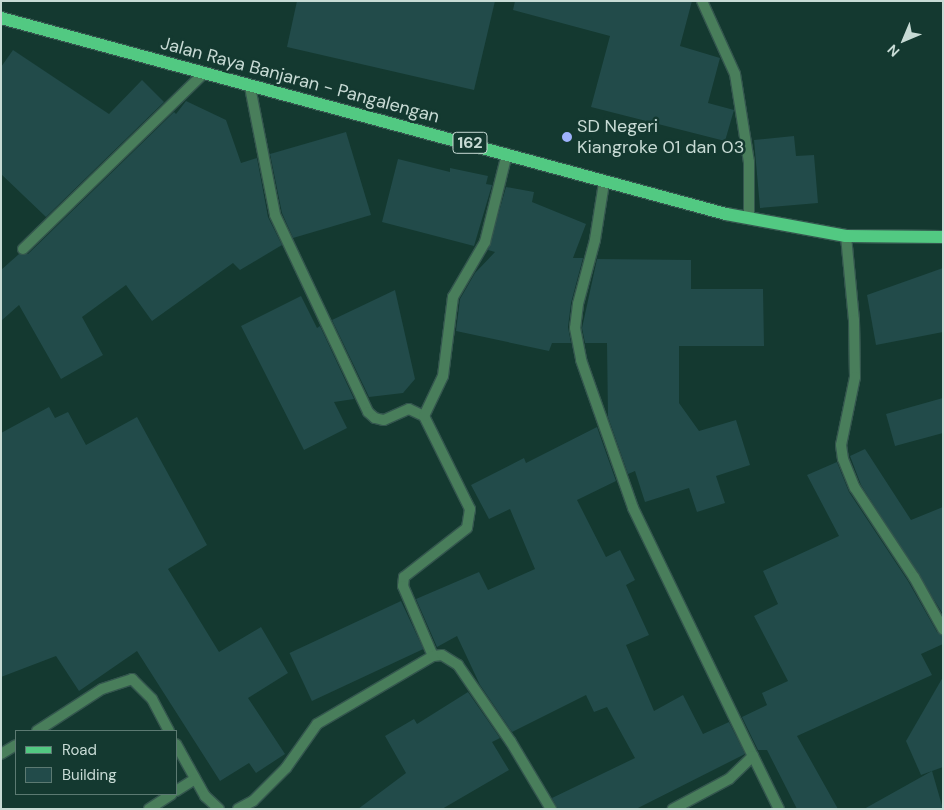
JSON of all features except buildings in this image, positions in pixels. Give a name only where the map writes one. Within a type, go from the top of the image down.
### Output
[{"type":"main road","name":"Jalan Raya Banjaran - Pangalengan","points":[[1,18],[250,87],[507,154],[604,183],[749,218],[846,236],[943,237]]},
{"type":"street","points":[[702,1],[735,74],[749,162],[749,218]]},
{"type":"street","points":[[23,250],[204,73]]},
{"type":"street","points":[[250,87],[275,215],[287,246],[368,412],[375,418],[384,420],[409,408],[424,416],[470,509],[471,520],[461,533],[404,577],[403,586],[433,656]]},
{"type":"street","points":[[424,416],[438,392],[447,362],[453,297],[485,242],[507,154]]},
{"type":"street","points":[[604,183],[594,240],[578,304],[575,328],[581,360],[633,508],[779,809]]},
{"type":"street","points":[[846,236],[854,320],[855,377],[841,445],[842,459],[855,488],[914,576],[943,629]]},
{"type":"street","points":[[238,809],[253,801],[286,768],[317,724],[433,656],[442,655],[458,665],[511,742],[551,809]]},
{"type":"street","points":[[39,730],[102,689],[132,679],[152,698],[168,730]]},
{"type":"street","points":[[1,754],[15,746]]},
{"type":"street","points":[[178,748],[204,796],[219,809]]},
{"type":"street","points":[[673,809],[729,779],[753,756]]},
{"type":"street","points":[[178,790],[195,779]]},
{"type":"street","points":[[149,809],[170,795]]},
{"type":"place","name":"SD Negeri Kiangroke 01 dan 03","points":[[567,137]]}]
